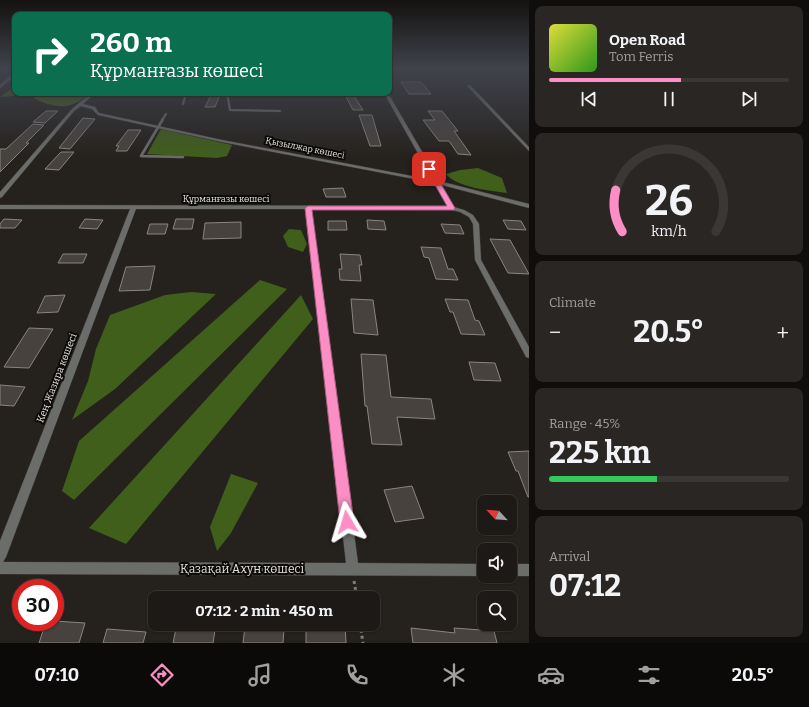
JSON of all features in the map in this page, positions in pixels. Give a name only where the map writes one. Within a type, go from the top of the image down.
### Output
[{"type":"street","points":[[0,196],[72,110],[86,99]]},
{"type":"street","points":[[389,99],[452,208],[471,216],[476,224],[478,260],[529,355]]},
{"type":"street","points":[[481,99],[529,150]]},
{"type":"street","name":"Қызылжар көшесі","points":[[80,104],[94,108],[98,114],[222,141],[436,182],[529,206]]},
{"type":"street","name":"Құрманғазы көшесі","points":[[0,207],[452,208]]},
{"type":"street","name":"Кең Жазира көшесі","points":[[0,557],[134,207]]},
{"type":"street","points":[[308,208],[353,570]]},
{"type":"street","name":"Қазақай Ахун көшесі","points":[[0,568],[477,570]]},
{"type":"street","points":[[517,570],[529,570]]},
{"type":"lane","points":[[183,104],[184,99]]},
{"type":"lane","points":[[228,99],[230,110],[280,111]]},
{"type":"lane","points":[[166,114],[141,156],[183,157]]},
{"type":"path","points":[[353,570],[356,591]]},
{"type":"path","points":[[361,631],[363,643]]},
{"type":"green space","points":[[36,99],[81,99],[68,106],[56,106]]},
{"type":"green space","points":[[161,129],[232,145],[227,156],[217,158],[147,154]]},
{"type":"green space","points":[[478,168],[502,178],[507,193],[483,190],[465,185],[446,174],[460,170]]},
{"type":"green space","points":[[289,229],[301,230],[307,244],[303,252],[288,247],[283,236]]},
{"type":"green space","points":[[260,280],[287,289],[74,500],[62,491],[79,441]]},
{"type":"green space","points":[[191,292],[216,294],[115,389],[72,420],[88,381],[96,349],[110,315],[165,295]]},
{"type":"green space","points":[[301,295],[313,319],[126,544],[89,528]]},
{"type":"green space","points":[[231,474],[258,483],[231,533],[217,551],[210,527]]},
{"type":"building","points":[[209,99],[218,99],[215,107],[205,107]]},
{"type":"building","points":[[347,99],[356,99],[363,110],[353,110]]},
{"type":"building","points":[[46,111],[58,111],[45,123],[33,122]]},
{"type":"building","points":[[428,111],[442,111],[458,131],[454,131],[471,155],[458,154],[449,141],[439,141],[423,120],[435,120]]},
{"type":"building","points":[[359,115],[372,115],[381,146],[370,146]]},
{"type":"building","points":[[83,118],[95,119],[70,149],[59,148]]},
{"type":"building","points":[[33,124],[44,125],[26,143],[29,143],[0,172],[0,149],[6,149]]},
{"type":"building","points":[[128,130],[141,130],[127,151],[116,151],[119,146],[116,146]]},
{"type":"building","points":[[61,152],[74,152],[59,170],[45,169]]},
{"type":"building","points":[[343,188],[346,197],[326,197],[323,189]]},
{"type":"building","points":[[4,219],[22,220],[15,228],[0,228],[0,224]]},
{"type":"building","points":[[85,219],[103,220],[97,229],[79,228]]},
{"type":"building","points":[[176,219],[194,219],[192,229],[173,229]]},
{"type":"building","points":[[367,220],[384,221],[386,230],[368,229]]},
{"type":"building","points":[[503,220],[521,221],[526,230],[508,229]]},
{"type":"building","points":[[328,221],[346,221],[347,230],[328,230]]},
{"type":"building","points":[[241,222],[241,238],[203,239],[205,223]]},
{"type":"building","points":[[150,224],[168,224],[165,234],[147,234]]},
{"type":"building","points":[[441,224],[460,225],[464,234],[445,233]]},
{"type":"building","points":[[490,239],[510,240],[529,274],[508,273]]},
{"type":"building","points":[[421,247],[441,248],[448,269],[453,269],[458,280],[436,279],[429,258],[424,257]]},
{"type":"building","points":[[63,254],[87,254],[83,263],[58,263]]},
{"type":"building","points":[[340,254],[360,255],[362,265],[359,265],[361,281],[340,280],[339,269],[342,269]]},
{"type":"building","points":[[155,266],[150,290],[119,291],[126,267]]},
{"type":"building","points":[[65,295],[58,312],[37,313],[45,296]]},
{"type":"building","points":[[351,299],[373,300],[378,335],[354,333]]},
{"type":"building","points":[[445,299],[468,300],[475,320],[479,321],[485,335],[461,334],[453,312],[450,312]]},
{"type":"building","points":[[29,328],[53,329],[29,368],[4,367]]},
{"type":"building","points":[[361,354],[386,355],[391,397],[431,399],[435,419],[397,417],[402,445],[372,444],[367,406],[365,406]]},
{"type":"building","points":[[469,362],[495,363],[501,381],[474,380]]},
{"type":"building","points":[[0,385],[25,387],[14,406],[0,405]]},
{"type":"building","points":[[529,451],[528,497],[518,471],[516,471],[508,452]]},
{"type":"building","points":[[412,486],[424,518],[395,522],[384,490]]},
{"type":"building","points":[[64,622],[85,623],[79,643],[39,643],[43,631],[64,631]]},
{"type":"building","points":[[411,628],[455,633],[454,628],[477,630],[477,631],[494,631],[497,643],[413,643]]},
{"type":"building","points":[[107,629],[146,632],[143,643],[103,643]]},
{"type":"building","points":[[176,631],[215,631],[213,643],[173,643]]},
{"type":"building","points":[[244,631],[284,631],[283,643],[243,643]]},
{"type":"building","points":[[306,631],[345,631],[346,643],[306,643]]},
{"type":"route","points":[[347,522],[308,208],[452,208],[429,169]]}]
